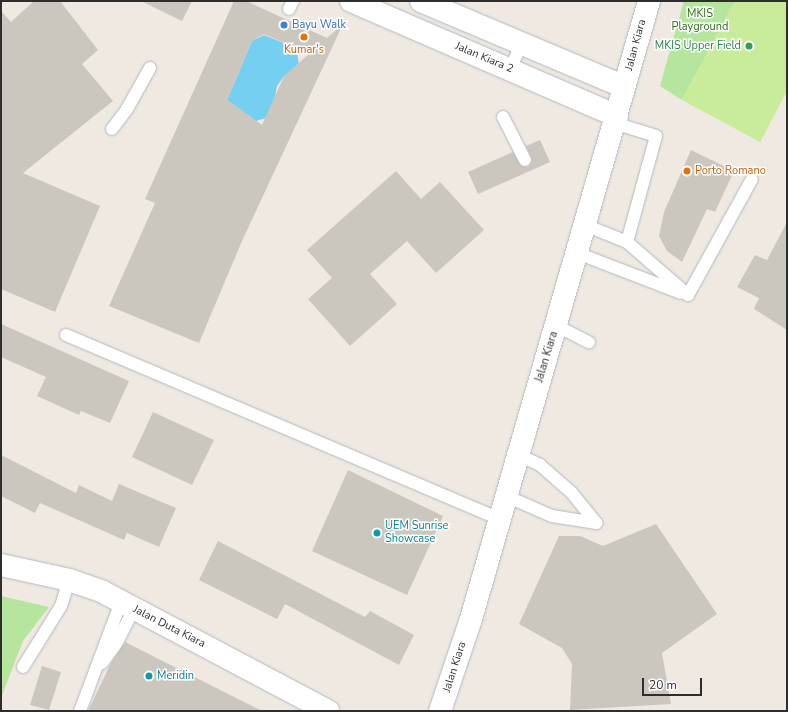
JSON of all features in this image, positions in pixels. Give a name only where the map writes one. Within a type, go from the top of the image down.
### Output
[{"type":"main road","name":"Jalan Kiara 2","points":[[352,1],[510,69],[615,119]]},
{"type":"main road","points":[[421,1],[521,45],[625,87]]},
{"type":"main road","name":"Jalan Kiara","points":[[440,711],[557,326],[649,1]]},
{"type":"main road","name":"Jalan Duta Kiara","points":[[1,565],[69,580],[128,606],[328,711]]},
{"type":"lane","points":[[510,69],[521,45]]},
{"type":"lane","points":[[112,129],[150,68]]},
{"type":"lane","points":[[503,117],[525,160]]},
{"type":"lane","points":[[615,119],[656,136],[627,242]]},
{"type":"lane","points":[[688,295],[752,179]]},
{"type":"lane","points":[[585,225],[627,242],[688,295]]},
{"type":"lane","points":[[577,253],[688,295]]},
{"type":"lane","points":[[557,326],[589,342]]},
{"type":"lane","points":[[66,335],[499,519]]},
{"type":"lane","points":[[506,496],[552,516],[596,523],[571,492],[540,465],[518,455]]},
{"type":"lane","points":[[23,667],[61,606],[69,580]]},
{"type":"lane","points":[[80,711],[97,671],[117,642],[128,606]]},
{"type":"green space","name":"MKIS Playground","points":[[684,1],[735,1],[682,100],[660,86]]},
{"type":"green space","name":"MKIS Upper Field","points":[[735,1],[787,1],[787,91],[760,142],[682,100]]},
{"type":"green space","points":[[1,596],[49,607],[23,641],[1,698]]},
{"type":"water","points":[[264,35],[291,46],[297,52],[299,65],[284,76],[277,86],[274,102],[266,118],[256,121],[227,100],[252,41]]},
{"type":"building","points":[[34,1],[60,1],[98,50],[82,64],[113,101],[23,173],[100,206],[55,312],[1,289],[1,11],[11,22]]},
{"type":"building","points":[[141,1],[192,1],[182,21]]},
{"type":"building","points":[[234,1],[246,1],[327,38],[343,24],[242,241],[199,343],[109,306],[155,203],[145,199]],"holes":[[[264,34],[309,54],[284,76],[262,125],[227,100],[252,41]]]},
{"type":"building","points":[[540,140],[550,162],[478,194],[468,172],[513,152],[521,166],[528,167],[532,160],[526,146]]},
{"type":"building","points":[[691,150],[734,171],[715,212],[707,209],[682,262],[667,251],[659,236],[664,212]]},
{"type":"building","points":[[396,171],[421,199],[440,182],[484,230],[436,273],[407,241],[370,274],[397,304],[350,346],[308,299],[332,278],[307,250]]},
{"type":"building","points":[[787,222],[787,330],[754,309],[759,298],[737,287],[755,255],[767,260]]},
{"type":"building","points":[[1,324],[129,381],[110,423],[81,411],[79,415],[37,396],[46,377],[1,357]]},
{"type":"building","points":[[153,412],[214,440],[192,485],[132,457]]},
{"type":"building","points":[[1,455],[76,493],[79,485],[112,501],[119,484],[176,508],[159,547],[127,533],[124,540],[40,503],[35,513],[1,496]]},
{"type":"building","name":"UEM Sunrise Showcase","points":[[348,470],[443,516],[407,595],[312,551]]},
{"type":"building","points":[[656,524],[717,614],[662,653],[671,704],[570,710],[572,664],[562,648],[519,624],[559,536],[580,536],[603,546]]},
{"type":"building","points":[[218,541],[365,617],[370,611],[414,635],[399,665],[285,604],[277,619],[199,580]]},
{"type":"building","name":"Meridin","points":[[125,642],[262,711],[88,711],[111,663]]},
{"type":"building","points":[[42,666],[61,672],[49,710],[30,705]]},
{"type":"place","name":"Bayu Walk","points":[[284,25]]},
{"type":"place","name":"Kumar's","points":[[304,37]]},
{"type":"place","name":"MKIS Upper Field","points":[[749,46]]},
{"type":"place","name":"Porto Romano","points":[[687,171]]},
{"type":"place","name":"UEM Sunrise Showcase","points":[[377,533]]},
{"type":"place","name":"Meridin","points":[[149,676]]}]
